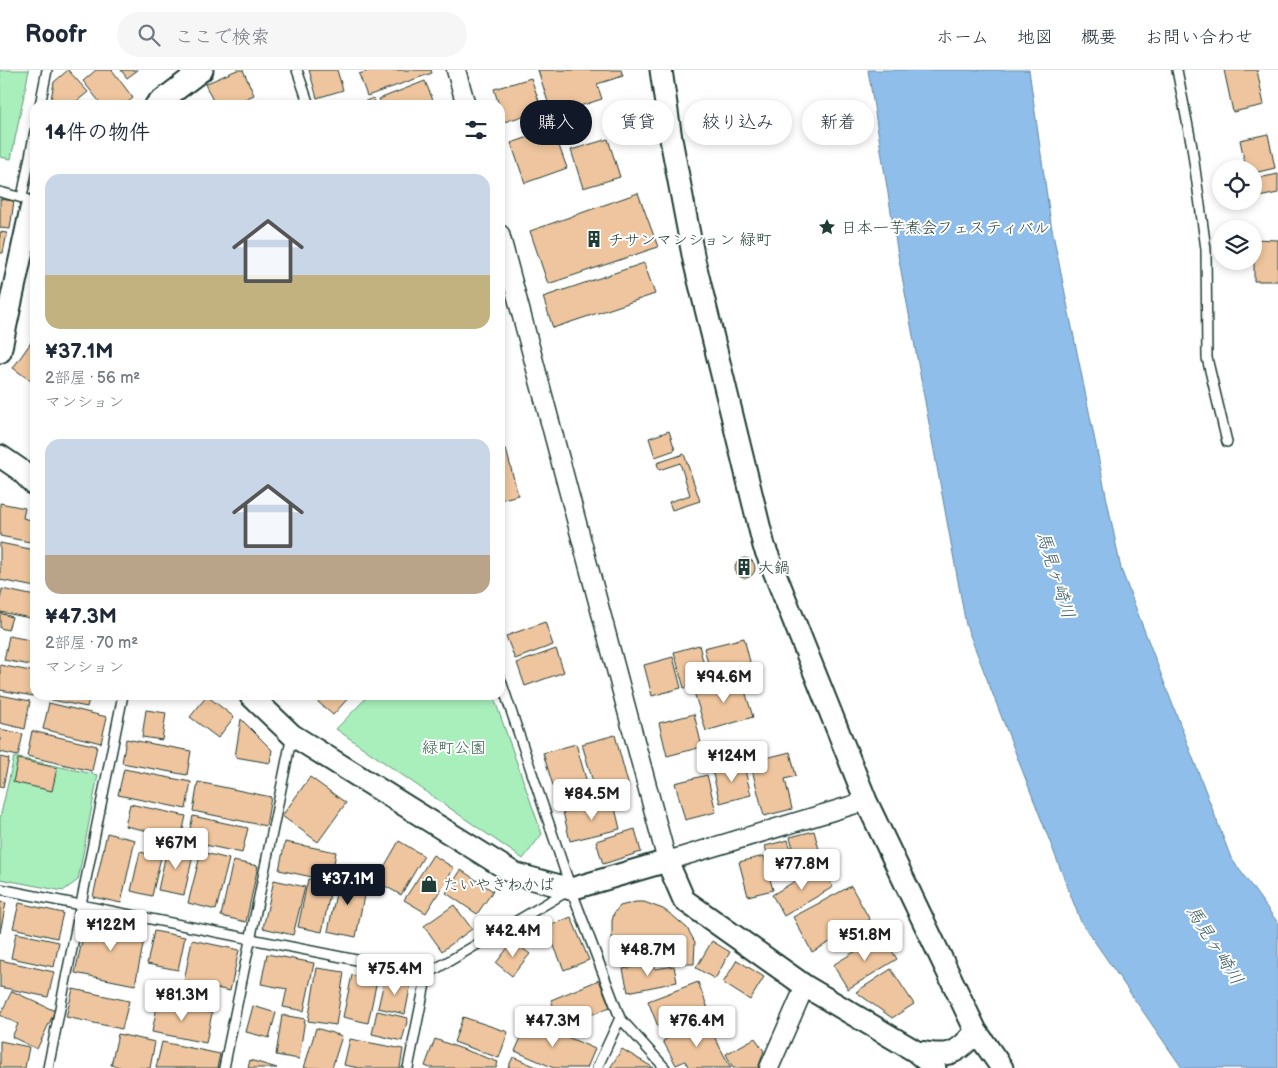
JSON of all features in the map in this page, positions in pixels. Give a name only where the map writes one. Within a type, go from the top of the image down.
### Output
[{"type":"street","points":[[456,70],[465,100]]},
{"type":"street","points":[[661,70],[671,139],[694,260],[764,546],[866,801],[976,1031],[1002,1068]]},
{"type":"street","points":[[162,100],[195,72]]},
{"type":"street","points":[[0,352],[30,214]]},
{"type":"street","points":[[505,253],[667,861],[684,900],[805,986],[918,1060],[935,1068]]},
{"type":"street","points":[[0,456],[19,469],[30,480]]},
{"type":"street","points":[[255,700],[292,735],[515,874],[570,889],[866,801]]},
{"type":"street","points":[[769,1068],[805,986]]},
{"type":"street","points":[[918,1060],[952,1053],[965,1045],[976,1031]]},
{"type":"lane","points":[[41,100],[47,70]]},
{"type":"lane","points":[[297,70],[307,100]]},
{"type":"lane","points":[[1177,70],[1192,147],[1206,249],[1207,358],[1227,442]]},
{"type":"lane","points":[[0,192],[30,202]]},
{"type":"lane","points":[[505,693],[570,889],[620,1018],[665,1068]]},
{"type":"lane","points":[[48,1068],[79,906],[122,700]]},
{"type":"lane","points":[[224,1068],[252,939],[292,735]]},
{"type":"lane","points":[[0,890],[427,974],[570,889]]},
{"type":"lane","points":[[408,1068],[427,974]]},
{"type":"lane","points":[[597,1068],[620,1018]]},
{"type":"green space","points":[[0,70],[29,70],[11,159],[0,157]]},
{"type":"green space","name":"緑町公園","points":[[364,700],[495,700],[542,834],[523,859],[336,729]]},
{"type":"green space","points":[[14,757],[98,775],[78,880],[63,891],[0,879],[0,818]]},
{"type":"water","name":"馬見ヶ崎川","points":[[868,70],[1029,70],[1051,224],[1121,569],[1231,858],[1278,923],[1278,1068],[1182,1068],[1081,922],[966,625],[897,249]]},
{"type":"building","points":[[68,70],[88,92],[78,100],[51,100],[54,82]]},
{"type":"building","points":[[96,70],[112,70],[133,98],[130,100],[98,100],[83,81]]},
{"type":"building","points":[[121,70],[138,70],[127,78]]},
{"type":"building","points":[[237,70],[243,70],[254,95],[242,100],[213,100],[205,84]]},
{"type":"building","points":[[309,70],[337,70],[343,90],[317,98]]},
{"type":"building","points":[[371,70],[431,70],[432,73],[367,96],[359,74]]},
{"type":"building","points":[[538,70],[621,70],[623,76],[597,84],[602,99],[592,102],[592,100],[547,100]]},
{"type":"building","points":[[1224,70],[1257,70],[1264,105],[1233,112]]},
{"type":"building","points":[[531,78],[539,100],[520,100],[520,117],[505,122],[505,100],[497,100],[494,89]]},
{"type":"building","points":[[425,81],[433,100],[380,100]]},
{"type":"building","points":[[1268,134],[1275,168],[1262,171],[1262,160],[1244,160],[1240,140]]},
{"type":"building","points":[[520,140],[520,145],[559,145],[567,168],[525,183],[511,143]]},
{"type":"building","points":[[602,141],[602,145],[610,145],[620,177],[583,188],[571,150]]},
{"type":"building","points":[[1278,174],[1278,193],[1262,196],[1262,177]]},
{"type":"building","name":"チサンマンション 緑町","points":[[638,193],[658,247],[548,284],[530,231]]},
{"type":"building","points":[[0,199],[14,201],[10,229],[0,228]]},
{"type":"building","points":[[0,232],[7,233],[3,253],[0,253]]},
{"type":"building","points":[[1262,239],[1278,240],[1278,281],[1254,281],[1254,270],[1262,270]]},
{"type":"building","points":[[644,263],[655,294],[553,328],[543,297]]},
{"type":"building","points":[[30,344],[30,380],[13,368]]},
{"type":"building","points":[[669,431],[675,450],[655,457],[649,438]]},
{"type":"building","points":[[505,449],[518,495],[505,499]]},
{"type":"building","points":[[684,454],[700,501],[672,510],[669,502],[690,495],[680,463],[659,470],[657,463]]},
{"type":"building","points":[[0,503],[25,508],[23,518],[30,520],[30,542],[0,536]]},
{"type":"building","points":[[0,543],[30,549],[30,586],[0,580]]},
{"type":"building","name":"大鍋","points":[[745,558],[752,561],[755,568],[752,575],[745,578],[738,575],[735,568],[738,561]]},
{"type":"building","points":[[2,589],[30,595],[30,618],[0,612]]},
{"type":"building","points":[[0,613],[12,617],[8,630],[0,628]]},
{"type":"building","points":[[545,622],[553,645],[515,659],[506,636]]},
{"type":"building","points":[[9,636],[30,640],[30,665],[4,660]]},
{"type":"building","points":[[744,638],[752,670],[712,679],[704,648]]},
{"type":"building","points":[[699,645],[708,681],[684,688],[674,652]]},
{"type":"building","points":[[556,649],[564,672],[525,686],[517,663]]},
{"type":"building","points":[[673,657],[681,688],[652,696],[644,665]]},
{"type":"building","points":[[0,665],[30,671],[30,695],[0,690]]},
{"type":"building","points":[[741,678],[753,717],[706,731],[694,692]]},
{"type":"building","points":[[0,695],[30,701],[25,729],[0,723]]},
{"type":"building","points":[[52,700],[89,700],[87,707]]},
{"type":"building","points":[[204,700],[212,700],[234,717],[218,738],[190,717]]},
{"type":"building","points":[[316,700],[346,700],[333,715]]},
{"type":"building","points":[[49,703],[107,717],[101,743],[43,729]]},
{"type":"building","points":[[146,710],[166,713],[162,740],[142,737]]},
{"type":"building","points":[[694,714],[702,747],[667,756],[659,723]]},
{"type":"building","points":[[241,719],[272,750],[270,763],[235,757]]},
{"type":"building","points":[[0,729],[23,734],[18,756],[0,752]]},
{"type":"building","points":[[32,731],[97,746],[92,771],[27,756]]},
{"type":"building","points":[[615,735],[629,787],[597,796],[582,744]]},
{"type":"building","points":[[126,739],[191,751],[187,775],[122,763]]},
{"type":"building","points":[[576,744],[590,793],[558,802],[543,753]]},
{"type":"building","points":[[790,752],[796,776],[785,779],[792,809],[764,816],[750,762]]},
{"type":"building","points":[[0,757],[9,759],[3,787],[0,786]]},
{"type":"building","points":[[18,759],[57,768],[52,791],[13,782]]},
{"type":"building","points":[[743,762],[751,795],[720,803],[712,770]]},
{"type":"building","points":[[124,769],[191,782],[186,809],[118,795]]},
{"type":"building","points":[[707,775],[716,812],[685,820],[675,783]]},
{"type":"building","points":[[310,777],[346,803],[318,842],[282,816]]},
{"type":"building","points":[[198,782],[271,797],[266,826],[193,811]]},
{"type":"building","points":[[613,800],[620,829],[570,841],[563,812]]},
{"type":"building","points":[[130,804],[186,816],[181,838],[125,826]]},
{"type":"building","points":[[193,816],[248,828],[242,853],[187,841]]},
{"type":"building","points":[[635,829],[641,852],[603,864],[596,841]]},
{"type":"building","points":[[814,831],[823,864],[799,870],[790,837]]},
{"type":"building","points":[[107,833],[135,840],[121,903],[93,897]]},
{"type":"building","points":[[788,840],[797,873],[774,879],[765,846]]},
{"type":"building","points":[[399,841],[424,856],[401,895],[376,881]]},
{"type":"building","points":[[285,842],[336,852],[331,881],[279,870]]},
{"type":"building","points":[[168,845],[194,851],[184,895],[158,890]]},
{"type":"building","points":[[140,852],[161,857],[152,896],[131,891]]},
{"type":"building","points":[[201,852],[229,859],[216,910],[188,903]]},
{"type":"building","name":"たいやきわかば","points":[[433,855],[454,868],[426,913],[404,900]]},
{"type":"building","points":[[764,856],[773,890],[748,896],[739,862]]},
{"type":"building","points":[[233,861],[258,866],[246,922],[221,916]]},
{"type":"building","points":[[820,866],[833,887],[784,916],[772,895]]},
{"type":"building","points":[[461,870],[493,891],[477,914],[446,893]]},
{"type":"building","points":[[340,875],[367,880],[356,937],[328,931]]},
{"type":"building","points":[[308,879],[332,884],[322,932],[298,927]]},
{"type":"building","points":[[274,880],[305,887],[293,935],[263,928]]},
{"type":"building","points":[[851,886],[870,920],[812,952],[793,917]]},
{"type":"building","points":[[0,902],[6,903],[0,933]]},
{"type":"building","points":[[644,902],[663,909],[687,928],[695,942],[694,964],[688,964],[656,952],[633,955],[621,960],[616,959],[612,944],[614,913],[620,906]]},
{"type":"building","points":[[19,903],[63,913],[57,938],[13,928]]},
{"type":"building","points":[[454,905],[472,929],[442,951],[424,926]]},
{"type":"building","points":[[571,917],[589,960],[564,970],[546,927]]},
{"type":"building","points":[[87,918],[146,930],[135,985],[75,973]]},
{"type":"building","points":[[154,931],[185,937],[178,970],[147,964]]},
{"type":"building","points":[[16,933],[59,942],[54,967],[11,958]]},
{"type":"building","points":[[882,935],[897,959],[848,989],[833,965]]},
{"type":"building","points":[[192,940],[239,950],[230,991],[184,981]]},
{"type":"building","points":[[513,941],[530,954],[512,976],[496,963]]},
{"type":"building","points":[[712,941],[730,952],[715,979],[696,968]]},
{"type":"building","points":[[267,954],[314,963],[304,1011],[283,1007],[287,989],[261,984]]},
{"type":"building","points":[[0,960],[54,972],[48,997],[0,987]]},
{"type":"building","points":[[737,960],[764,977],[750,1000],[723,983]]},
{"type":"building","points":[[654,963],[655,969],[674,966],[677,982],[628,992],[623,969]]},
{"type":"building","points":[[317,968],[344,972],[336,1025],[308,1021]]},
{"type":"building","points":[[891,969],[914,1004],[892,1018],[856,992]]},
{"type":"building","points":[[352,975],[377,980],[368,1023],[343,1017]]},
{"type":"building","points":[[385,977],[411,983],[405,1014],[378,1008]]},
{"type":"building","points":[[599,980],[610,1007],[562,1027],[551,1000]]},
{"type":"building","points":[[698,982],[709,1011],[659,1029],[648,1001]]},
{"type":"building","points":[[73,989],[129,1001],[122,1029],[66,1017]]},
{"type":"building","points":[[12,991],[55,1011],[37,1049],[12,1037],[18,1024],[0,1015]]},
{"type":"building","points":[[158,1002],[212,1013],[206,1043],[152,1032]]},
{"type":"building","points":[[253,1006],[276,1013],[269,1038],[246,1032]]},
{"type":"building","points":[[377,1011],[408,1018],[402,1041],[372,1034]]},
{"type":"building","points":[[282,1015],[305,1019],[299,1059],[276,1055]]},
{"type":"building","points":[[463,1017],[508,1032],[499,1058],[454,1042]]},
{"type":"building","points":[[704,1018],[731,1068],[689,1068],[685,1061],[676,1065],[663,1041]]},
{"type":"building","points":[[529,1020],[595,1049],[587,1068],[554,1068],[515,1051]]},
{"type":"building","points":[[316,1028],[342,1036],[332,1068],[304,1068]]},
{"type":"building","points":[[118,1034],[155,1042],[150,1068],[125,1068],[111,1065]]},
{"type":"building","points":[[755,1038],[764,1051],[758,1068],[733,1068],[726,1054]]},
{"type":"building","points":[[350,1039],[403,1049],[400,1068],[359,1068],[344,1065]]},
{"type":"building","points":[[435,1039],[498,1062],[496,1068],[430,1068],[425,1066]]},
{"type":"building","points":[[0,1041],[29,1047],[25,1068],[0,1068]]},
{"type":"building","points":[[162,1042],[220,1054],[217,1068],[156,1068]]},
{"type":"building","points":[[622,1049],[654,1068],[610,1068]]},
{"type":"building","points":[[513,1057],[539,1068],[508,1068]]},
{"type":"building","points":[[250,1060],[277,1068],[248,1068]]},
{"type":"place","name":"日本一芋煮会フェスティバル","points":[[827,227]]},
{"type":"place","name":"チサンマンション 緑町","points":[[594,239]]},
{"type":"place","name":"大鍋","points":[[744,567]]},
{"type":"place","name":"たいやきわかば","points":[[429,884]]}]
